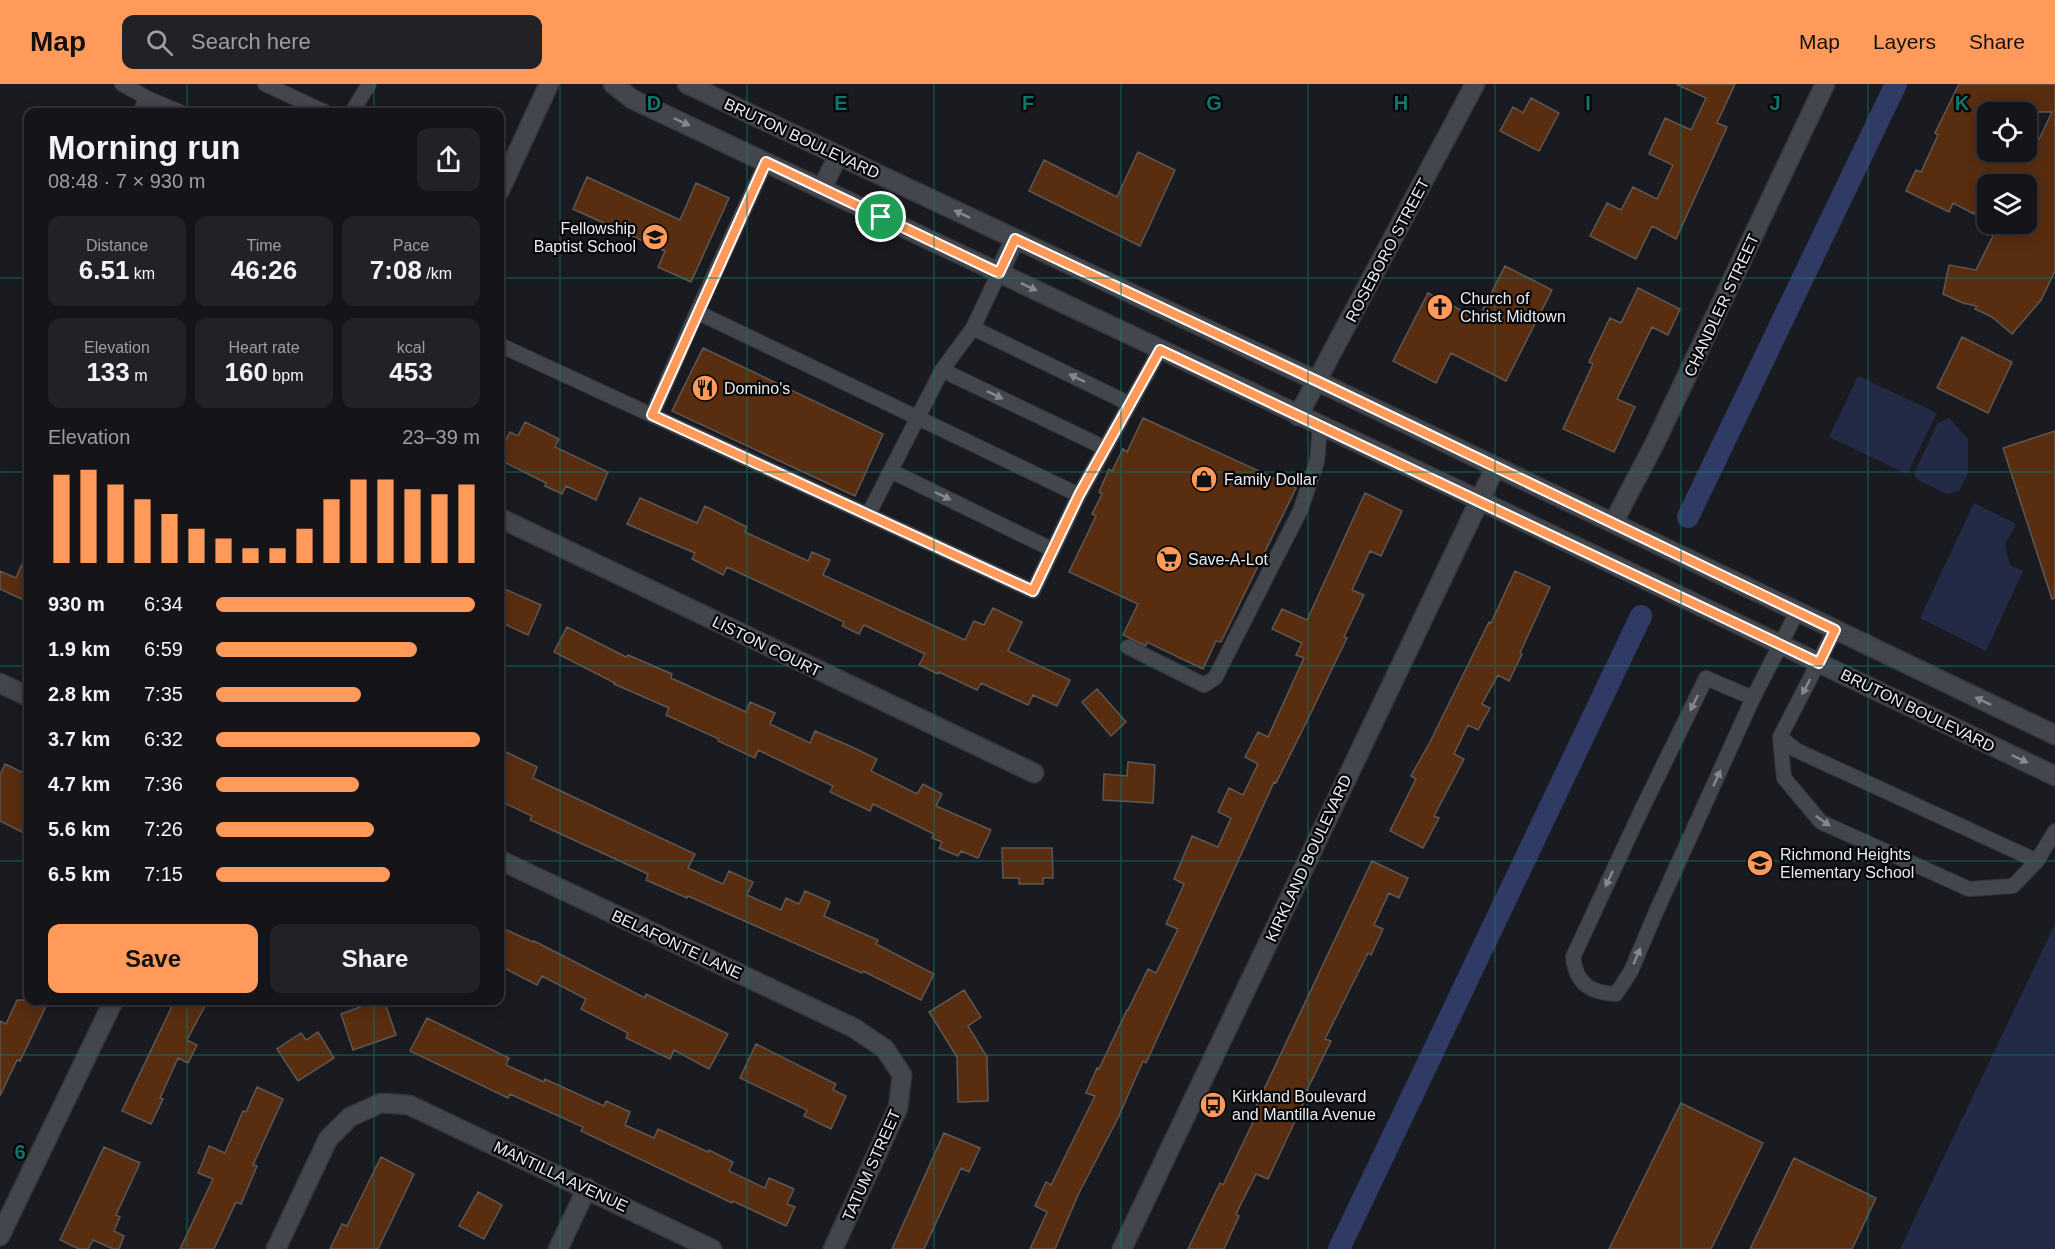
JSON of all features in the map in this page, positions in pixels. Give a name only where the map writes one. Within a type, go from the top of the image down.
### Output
[{"type":"street","points":[[504,181],[549,84]]},
{"type":"street","name":"BRUTON BOULEVARD","points":[[613,84],[632,99],[2055,776]]},
{"type":"street","name":"BRUTON BOULEVARD","points":[[687,84],[1317,381],[2055,735]]},
{"type":"street","name":"ROSEBORO STREET","points":[[1298,416],[1475,84]]},
{"type":"street","name":"CHANDLER STREET","points":[[1612,524],[1655,443],[1825,84]]},
{"type":"street","points":[[822,189],[838,155]]},
{"type":"street","points":[[999,273],[1015,239]]},
{"type":"street","name":"KIRKLAND BOULEVARD","points":[[1122,1249],[1495,468]]},
{"type":"street","name":"LISTON COURT","points":[[504,520],[1034,773]]},
{"type":"street","points":[[0,683],[24,695]]},
{"type":"street","name":"BELAFONTE LANE","points":[[504,862],[854,1028]]},
{"type":"street","points":[[0,1236],[112,1005]]},
{"type":"street","name":"TATUM STREET","points":[[833,1249],[897,1108],[902,1075],[885,1049],[854,1028]]},
{"type":"street","name":"MANTILLA AVENUE","points":[[276,1249],[328,1139],[350,1117],[381,1103],[409,1105],[712,1249]]},
{"type":"street","points":[[558,1249],[587,1188]]},
{"type":"lane","points":[[122,84],[171,108]]},
{"type":"lane","points":[[266,84],[317,108]]},
{"type":"lane","points":[[354,108],[369,84]]},
{"type":"lane","points":[[142,108],[147,98]]},
{"type":"lane","points":[[652,415],[766,162]]},
{"type":"lane","points":[[868,515],[942,370],[974,328],[999,273]]},
{"type":"lane","points":[[697,312],[1079,495]]},
{"type":"lane","points":[[974,328],[1130,404]]},
{"type":"lane","points":[[504,347],[1033,591],[1079,495],[1160,350]]},
{"type":"lane","points":[[942,370],[1105,448]]},
{"type":"lane","points":[[1128,647],[1204,685],[1215,678],[1300,511],[1317,462],[1320,426]]},
{"type":"lane","points":[[891,471],[1053,550]]},
{"type":"lane","points":[[1754,698],[1706,678],[1573,957],[1578,976],[1594,990],[1600,993],[1616,994],[1631,971],[1754,698],[1797,612]]},
{"type":"lane","points":[[1835,630],[1780,737],[1784,778],[1821,822],[1969,889],[2013,886],[2037,861],[2055,831]]},
{"type":"lane","points":[[1780,737],[1796,750],[2037,861]]},
{"type":"shaded area","points":[[1858,376],[1937,413],[1907,474],[1829,437]]},
{"type":"shaded area","points":[[1949,418],[1968,439],[1968,474],[1959,491],[1947,494],[1918,480],[1914,474],[1937,424]]},
{"type":"shaded area","points":[[1974,503],[2016,524],[2005,544],[2010,565],[2023,571],[1986,651],[1920,618]]},
{"type":"shaded area","points":[[2055,924],[2055,1249],[1900,1249]]},
{"type":"building","points":[[1676,84],[1735,84],[1717,123],[1727,127],[1676,239],[1652,226],[1636,259],[1590,236],[1607,203],[1621,210],[1633,187],[1657,199],[1673,165],[1649,154],[1665,118],[1691,130],[1706,98]]},
{"type":"building","points":[[1959,84],[2055,84],[2055,271],[2041,300],[2012,334],[1992,317],[1975,309],[1977,306],[1963,303],[1943,294],[1949,265],[1976,270],[1994,234],[2037,234],[2037,174],[1977,174],[1977,208],[1974,214],[1953,203],[1949,212],[1906,191],[1916,170],[1921,172],[1938,135],[1935,133]]},
{"type":"building","points":[[1531,98],[1559,113],[1539,151],[1500,131],[1513,107],[1523,113]]},
{"type":"building","points":[[1138,152],[1175,170],[1140,246],[1029,191],[1044,160],[1117,197]]},
{"type":"building","points":[[587,177],[680,220],[696,183],[729,198],[691,282],[658,267],[665,251],[573,209]]},
{"type":"building","points":[[1505,266],[1552,290],[1506,381],[1451,353],[1436,383],[1393,361],[1428,293],[1478,319]]},
{"type":"building","points":[[1638,288],[1680,309],[1668,335],[1652,327],[1617,399],[1635,407],[1614,452],[1563,429],[1593,364],[1589,362],[1610,318],[1621,323]]},
{"type":"building","points":[[1962,337],[2012,362],[1988,413],[1937,388]]},
{"type":"building","points":[[703,348],[883,434],[855,496],[672,411]]},
{"type":"building","name":"Save-A-Lot","points":[[1143,418],[1296,488],[1221,642],[1216,641],[1203,669],[1147,642],[1146,646],[1123,635],[1138,604],[1069,572],[1096,516],[1092,514],[1102,494],[1099,492],[1109,469],[1112,471],[1123,449],[1127,452]]},
{"type":"building","points":[[525,422],[559,439],[555,447],[608,472],[596,500],[566,486],[562,494],[545,486],[546,483],[504,462],[504,444],[510,432],[518,436]]},
{"type":"building","points":[[2055,431],[2055,598],[2052,599],[2003,448]]},
{"type":"building","points":[[1365,493],[1402,511],[1381,556],[1370,551],[1352,590],[1364,595],[1344,637],[1347,638],[1276,783],[1274,782],[1146,1063],[1143,1061],[1118,1118],[1078,1195],[1055,1249],[1030,1249],[1047,1212],[1035,1206],[1046,1182],[1051,1185],[1095,1096],[1086,1093],[1097,1068],[1099,1069],[1148,969],[1156,973],[1178,929],[1166,924],[1184,884],[1174,879],[1192,836],[1218,847],[1231,818],[1218,812],[1229,788],[1243,795],[1258,764],[1245,757],[1258,732],[1268,737],[1304,658],[1296,655],[1302,643],[1272,629],[1282,609],[1307,620]]},
{"type":"building","points":[[640,498],[697,523],[705,506],[747,527],[745,532],[808,561],[812,552],[830,560],[823,575],[965,640],[974,621],[984,625],[993,608],[1022,622],[1008,651],[1070,680],[1057,706],[1033,695],[1028,705],[981,683],[977,690],[939,672],[938,674],[919,665],[925,654],[864,625],[859,634],[842,626],[844,622],[727,567],[723,575],[692,559],[695,553],[627,524]]},
{"type":"building","points":[[24,559],[24,600],[0,589],[0,571],[16,578]]},
{"type":"building","points":[[1515,571],[1550,587],[1509,681],[1498,675],[1482,704],[1490,708],[1478,730],[1468,725],[1454,754],[1464,759],[1434,816],[1439,818],[1423,848],[1390,831],[1416,779],[1411,776],[1489,622],[1491,623]]},
{"type":"building","points":[[504,589],[541,605],[528,635],[504,624]]},
{"type":"building","points":[[567,627],[626,657],[628,655],[672,674],[671,678],[746,712],[750,702],[775,713],[770,724],[810,743],[815,731],[852,747],[877,759],[871,771],[917,794],[923,784],[942,794],[936,806],[991,830],[978,858],[961,851],[958,856],[939,848],[942,842],[932,838],[934,834],[873,804],[870,811],[830,792],[833,786],[758,750],[755,758],[666,715],[669,708],[614,684],[554,652]]},
{"type":"building","points":[[1097,689],[1126,722],[1111,736],[1082,702]]},
{"type":"building","points":[[504,751],[537,767],[533,778],[695,854],[688,868],[723,884],[729,871],[753,882],[747,895],[781,910],[786,898],[799,904],[805,891],[830,902],[824,916],[878,940],[876,944],[934,974],[921,1000],[863,971],[862,973],[688,896],[687,898],[646,880],[648,874],[530,820],[532,816],[504,803]]},
{"type":"building","points":[[1128,762],[1155,765],[1153,803],[1103,800],[1104,774],[1127,776]]},
{"type":"building","points":[[5,764],[24,773],[24,833],[0,821],[0,775]]},
{"type":"building","points":[[1002,848],[1052,848],[1053,878],[1043,878],[1043,884],[1019,884],[1019,878],[1003,878]]},
{"type":"building","points":[[1372,861],[1408,878],[1399,898],[1389,893],[1374,925],[1383,929],[1371,955],[1368,953],[1325,1039],[1331,1041],[1268,1179],[1256,1174],[1236,1214],[1239,1216],[1224,1249],[1188,1249],[1220,1183],[1223,1185],[1255,1118],[1251,1117]]},
{"type":"building","points":[[504,929],[534,941],[645,998],[646,994],[728,1034],[709,1069],[674,1050],[670,1059],[626,1038],[628,1033],[581,1009],[586,999],[542,976],[537,985],[504,968]]},
{"type":"building","points":[[964,990],[981,1017],[968,1026],[987,1057],[988,1101],[958,1102],[957,1057],[929,1012]]},
{"type":"building","points":[[17,1000],[24,1000],[24,1005],[47,1005],[20,1061],[17,1060],[0,1096],[0,1021],[6,1024]]},
{"type":"building","points":[[173,1005],[205,1005],[187,1040],[197,1045],[188,1063],[178,1058],[151,1124],[122,1111]]},
{"type":"building","points":[[365,1005],[386,1005],[396,1035],[353,1050],[341,1014]]},
{"type":"building","points":[[427,1018],[509,1058],[506,1065],[544,1082],[545,1079],[604,1106],[606,1101],[630,1112],[625,1125],[654,1138],[658,1129],[708,1152],[709,1150],[733,1162],[729,1171],[765,1188],[769,1178],[794,1189],[787,1204],[795,1207],[786,1226],[733,1201],[732,1203],[581,1131],[583,1127],[510,1094],[508,1098],[410,1051]]},
{"type":"building","points":[[318,1032],[334,1058],[298,1081],[277,1049],[301,1033],[306,1040]]},
{"type":"building","points":[[756,1044],[836,1084],[833,1090],[846,1096],[831,1129],[804,1116],[807,1110],[740,1078]]},
{"type":"building","points":[[257,1087],[283,1099],[253,1165],[257,1166],[241,1204],[236,1202],[214,1249],[180,1249],[213,1179],[198,1173],[209,1146],[225,1153],[243,1111],[246,1112]]},
{"type":"building","points":[[1681,1103],[1763,1143],[1711,1249],[1609,1249]]},
{"type":"building","points":[[944,1133],[980,1148],[969,1172],[961,1168],[924,1249],[892,1249]]},
{"type":"building","points":[[104,1147],[140,1163],[116,1215],[120,1217],[114,1231],[124,1236],[119,1249],[113,1249],[93,1240],[88,1249],[79,1249],[60,1240]]},
{"type":"building","points":[[381,1157],[414,1174],[378,1249],[330,1249],[342,1224],[347,1226]]},
{"type":"building","points":[[1794,1158],[1876,1198],[1852,1249],[1750,1249]]},
{"type":"building","points":[[478,1192],[502,1205],[484,1239],[459,1226]]},
{"type":"waterway","points":[[1688,517],[1896,84]]},
{"type":"waterway","points":[[1339,1249],[1641,616]]},
{"type":"place","name":"Fellowship Baptist School","points":[[655,237]]},
{"type":"place","name":"Church of Christ Midtown","points":[[1440,307]]},
{"type":"place","name":"Domino's","points":[[705,388]]},
{"type":"place","name":"Family Dollar","points":[[1204,479]]},
{"type":"place","name":"Save-A-Lot","points":[[1169,559]]},
{"type":"place","name":"Richmond Heights Elementary School","points":[[1760,863]]},
{"type":"place","name":"Kirkland Boulevard and Mantilla Avenue","points":[[1213,1105]]},
{"type":"route","points":[[766,162],[881,217],[999,273],[1015,239],[1317,381],[1835,630],[1819,663],[1160,350],[1079,495],[1033,591],[652,415],[766,162]]}]
